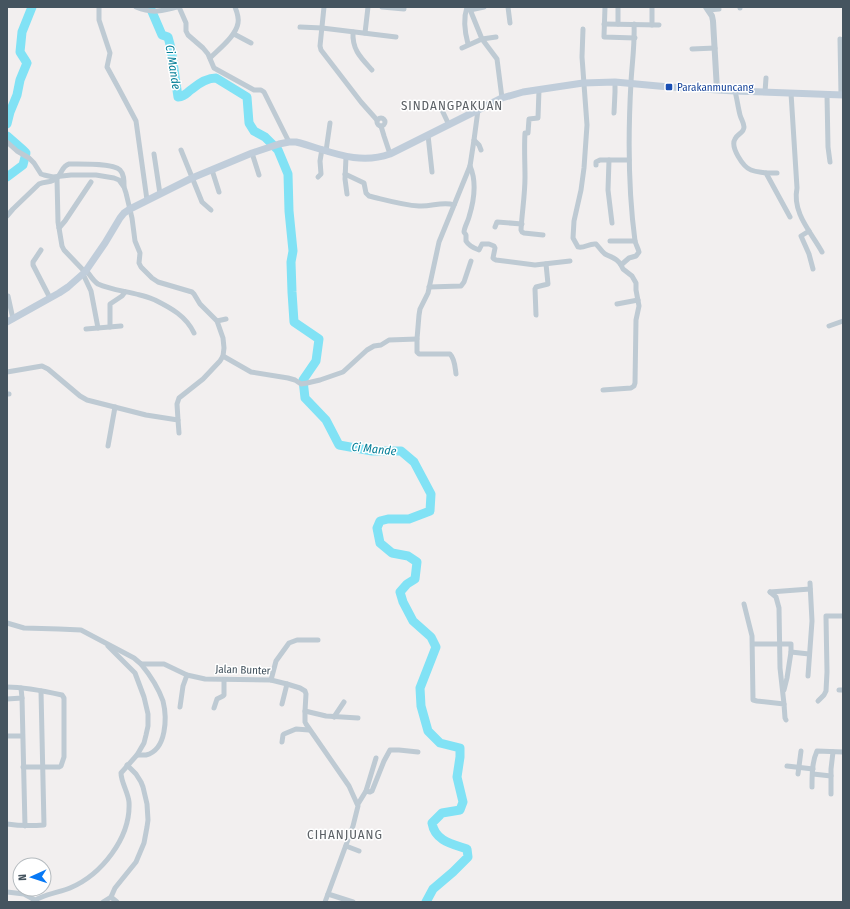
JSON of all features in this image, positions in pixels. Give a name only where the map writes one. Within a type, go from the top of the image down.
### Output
[{"type":"main road","points":[[10,321],[68,287],[84,272],[105,243],[120,218],[130,209],[192,178],[252,153],[279,144],[296,142],[346,156],[368,159],[378,158],[390,154],[512,94],[583,83],[615,82],[717,90],[842,95]]},
{"type":"street","points":[[99,7],[99,20],[110,53],[107,67],[136,121],[147,200]]},
{"type":"street","points":[[136,7],[155,12],[178,7],[186,23],[186,31],[188,35],[203,48],[210,58],[214,68],[248,88],[261,90],[264,92],[289,142]]},
{"type":"street","points":[[210,58],[234,34],[237,28],[238,22],[235,7]]},
{"type":"street","points":[[324,7],[320,46],[321,50],[361,102],[377,120],[378,124],[382,126],[390,154]]},
{"type":"street","points":[[365,33],[368,7]]},
{"type":"street","points":[[382,7],[404,10]]},
{"type":"street","points":[[469,8],[484,7]]},
{"type":"street","points":[[508,7],[510,23]]},
{"type":"street","points":[[605,7],[604,37],[635,38]]},
{"type":"street","points":[[618,7],[618,24]]},
{"type":"street","points":[[652,7],[652,25]]},
{"type":"street","points":[[469,8],[482,39],[497,59],[502,98]]},
{"type":"street","points":[[468,44],[465,23],[466,12],[469,8]]},
{"type":"street","points":[[717,90],[713,21],[707,8],[719,9]]},
{"type":"street","points":[[604,24],[659,25]]},
{"type":"street","points":[[620,265],[625,260],[638,255],[635,241],[629,160],[630,83],[635,38],[634,24]]},
{"type":"street","points":[[300,27],[322,28],[396,37]]},
{"type":"street","points":[[583,29],[583,83],[587,125],[584,168],[574,221],[573,238],[578,247],[582,248],[590,244],[596,244],[606,255],[614,257],[618,260],[623,269],[632,276],[635,281],[639,308],[636,314],[636,372],[634,386],[631,388],[603,390]]},
{"type":"street","points":[[353,32],[356,52],[372,70]]},
{"type":"street","points":[[234,34],[251,43]]},
{"type":"street","points":[[462,48],[482,39],[496,37]]},
{"type":"street","points":[[840,39],[842,95]]},
{"type":"street","points":[[692,49],[715,48]]},
{"type":"street","points":[[765,92],[766,78]]},
{"type":"street","points":[[614,113],[616,92],[615,82]]},
{"type":"street","points":[[539,90],[538,118],[529,119],[528,133],[525,133],[525,184],[522,232],[543,235]]},
{"type":"street","points":[[735,91],[744,126],[743,132],[735,138],[734,141],[738,158],[751,170],[766,173],[777,173]]},
{"type":"street","points":[[791,93],[796,199],[800,213],[822,252]]},
{"type":"street","points":[[827,95],[828,146],[830,162]]},
{"type":"street","points":[[441,108],[449,125]]},
{"type":"street","points":[[456,374],[454,362],[450,354],[419,354],[417,352],[418,315],[429,288],[439,242],[470,166],[478,110]]},
{"type":"street","points":[[318,177],[321,174],[320,162],[330,123]]},
{"type":"street","points":[[428,135],[432,172]]},
{"type":"street","points":[[474,140],[479,145],[481,150]]},
{"type":"street","points":[[7,142],[21,154],[29,158],[42,175],[53,178],[90,175],[106,176],[119,180],[124,187]]},
{"type":"street","points":[[181,150],[202,202],[211,210]]},
{"type":"street","points":[[252,153],[259,175]]},
{"type":"street","points":[[154,154],[160,194]]},
{"type":"street","points":[[346,156],[345,174],[347,194]]},
{"type":"street","points":[[609,160],[608,190],[612,223]]},
{"type":"street","points":[[596,165],[597,161],[629,160]]},
{"type":"street","points":[[7,216],[13,208],[40,183],[54,181],[58,178],[65,166],[69,164],[109,165],[120,170],[124,178],[124,187],[130,209],[134,240],[140,253],[139,263],[141,267],[158,282],[192,292],[200,304],[217,321],[223,338],[223,356],[220,361],[203,378],[179,398],[177,404],[179,433]]},
{"type":"street","points":[[470,166],[474,183],[471,208],[464,231],[466,241],[470,247],[479,250],[482,244],[494,246],[494,259],[525,264],[535,265],[570,261]]},
{"type":"street","points":[[212,170],[219,192]]},
{"type":"street","points":[[766,173],[790,217]]},
{"type":"street","points":[[345,174],[364,184],[366,193],[369,196],[407,205],[454,205]]},
{"type":"street","points":[[58,178],[59,228],[64,250],[84,272],[98,284],[124,292],[142,295],[160,303],[178,313],[194,333]]},
{"type":"street","points":[[59,228],[91,182]]},
{"type":"street","points":[[495,227],[497,222],[522,224]]},
{"type":"street","points":[[809,231],[801,236],[814,269]]},
{"type":"street","points":[[610,241],[635,241]]},
{"type":"street","points":[[41,250],[33,262],[33,265],[50,298]]},
{"type":"street","points":[[429,288],[461,286],[464,282],[471,261]]},
{"type":"street","points":[[536,315],[535,289],[536,287],[548,284],[546,264]]},
{"type":"street","points":[[84,272],[91,291],[98,328]]},
{"type":"street","points":[[110,327],[110,304],[122,296],[124,292]]},
{"type":"street","points":[[8,296],[10,321]]},
{"type":"street","points":[[617,304],[638,300]]},
{"type":"street","points":[[217,321],[226,318]]},
{"type":"street","points":[[829,326],[843,320]]},
{"type":"street","points":[[86,329],[120,326]]},
{"type":"street","points":[[223,356],[251,372],[288,378],[304,384],[343,372],[367,350],[374,346],[381,345],[389,340],[417,339]]},
{"type":"street","points":[[7,372],[42,366],[48,369],[80,396],[87,400],[146,415],[178,420]]},
{"type":"street","points":[[108,446],[115,407]]},
{"type":"street","points":[[808,676],[812,621],[810,583]]},
{"type":"street","points":[[786,720],[780,668],[778,604],[776,597],[770,592],[810,590]]},
{"type":"street","points":[[744,604],[753,644],[753,700],[784,704]]},
{"type":"street","points":[[818,701],[826,691],[826,616],[843,616]]},
{"type":"street","points":[[7,623],[24,628],[82,630],[134,658],[141,664],[153,680],[163,701],[165,711],[165,728],[160,743],[154,750],[146,755],[137,755]]},
{"type":"street","points":[[271,680],[276,661],[289,643],[297,640],[318,640]]},
{"type":"street","points":[[7,892],[24,894],[34,901],[77,885],[93,874],[110,857],[123,833],[129,811],[128,795],[120,775],[137,755],[144,743],[148,726],[148,714],[144,697],[135,673],[104,642]]},
{"type":"street","points":[[753,644],[780,643],[790,644],[792,646],[787,678],[782,695]]},
{"type":"street","points":[[791,652],[809,654]]},
{"type":"street","name":"Jalan Bunter","points":[[141,664],[164,664],[187,675],[204,679],[271,680],[300,688],[305,691],[307,696],[305,722],[309,730],[349,786],[358,804]]},
{"type":"street","points":[[180,707],[183,686],[187,675]]},
{"type":"street","points":[[214,708],[217,699],[224,695],[224,680]]},
{"type":"street","points":[[282,704],[287,684]]},
{"type":"street","points":[[7,687],[62,695],[64,698],[64,757],[61,766],[43,768],[23,767]]},
{"type":"street","points":[[22,688],[25,826]]},
{"type":"street","points":[[7,824],[16,826],[44,825],[41,691]]},
{"type":"street","points":[[7,699],[22,698]]},
{"type":"street","points":[[334,717],[344,702]]},
{"type":"street","points":[[305,711],[326,716],[358,718]]},
{"type":"street","points":[[282,742],[284,734],[296,729],[309,730]]},
{"type":"street","points":[[7,736],[22,736]]},
{"type":"street","points":[[366,791],[372,791],[390,750],[418,752]]},
{"type":"street","points":[[798,774],[802,751]]},
{"type":"street","points":[[812,787],[815,755],[817,751],[843,752]]},
{"type":"street","points":[[831,794],[833,752]]},
{"type":"street","points":[[325,902],[357,814],[358,804],[366,791],[376,758]]},
{"type":"street","points":[[103,902],[111,897],[115,888],[136,862],[144,843],[147,827],[147,804],[141,782],[136,774],[127,765]]},
{"type":"street","points":[[787,766],[831,776]]},
{"type":"street","points":[[346,846],[359,850]]},
{"type":"street","points":[[328,894],[353,902]]},
{"type":"street","points":[[111,897],[117,902]]},
{"type":"waterway","name":"Ci Mande","points":[[7,124],[17,95],[20,80],[27,63],[20,52],[22,32],[32,7]]},
{"type":"waterway","name":"Ci Mande","points":[[150,7],[162,35],[168,37],[178,97],[181,97],[203,82],[216,78],[247,97],[249,123],[254,131],[265,137],[278,150],[288,174],[289,211],[293,251],[291,262],[294,322],[319,339],[316,361],[303,380],[305,398],[326,420],[339,445],[372,451],[401,451],[414,462],[431,494],[430,511],[409,519],[388,519],[380,521],[377,528],[380,543],[392,553],[408,556],[417,562],[415,579],[407,584],[400,592],[403,602],[413,621],[431,637],[436,647],[420,688],[421,706],[428,731],[440,743],[460,748],[457,777],[463,802],[460,810],[442,813],[432,823],[440,838],[467,849],[468,857],[433,889],[426,902]]},
{"type":"waterway","name":"Ci Mande","points":[[7,136],[26,153],[23,165],[7,177]]},
{"type":"place","name":"Parakanmuncang","points":[[669,87]]},
{"type":"district","name":"SINDANGPAKUAN","points":[[452,105]]},
{"type":"district","name":"CIHANJUANG","points":[[345,834]]}]
